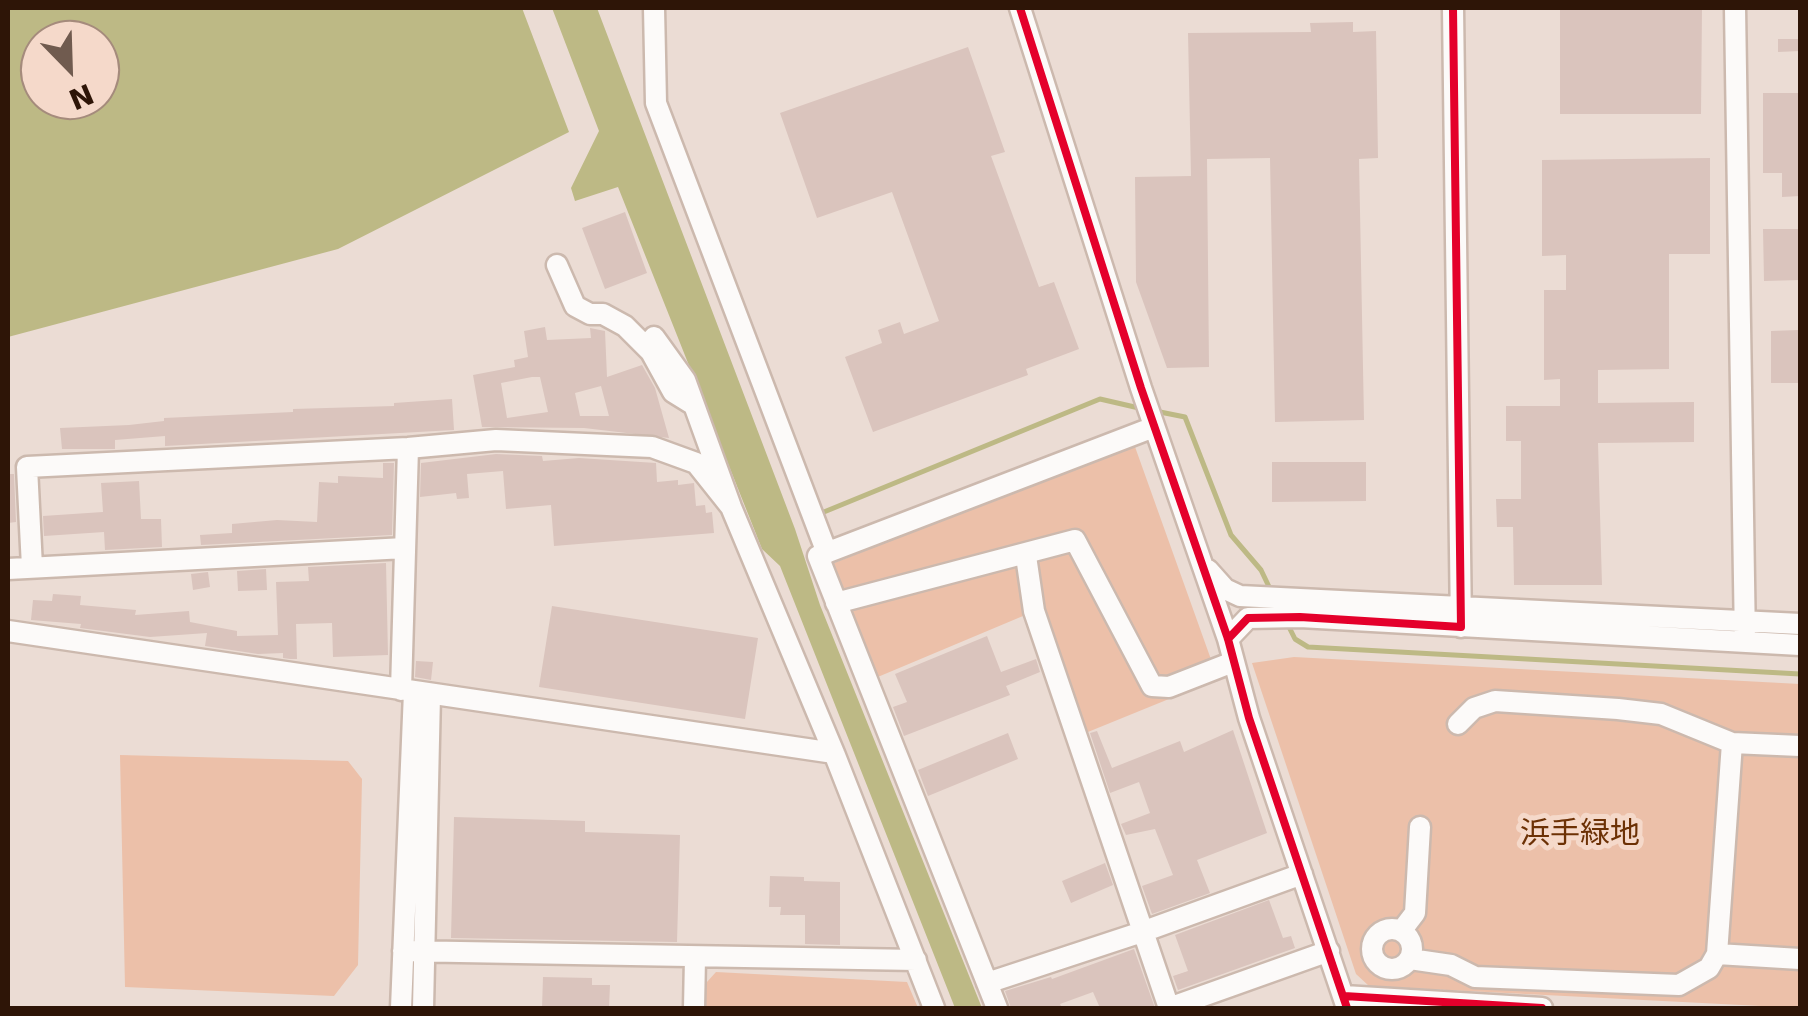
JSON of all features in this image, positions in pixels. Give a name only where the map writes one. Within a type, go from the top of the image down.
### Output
[{"type":"street","points":[[654,8],[656,103],[827,553]]},
{"type":"street","points":[[1020,8],[1302,874],[1328,951],[1351,1000]]},
{"type":"street","points":[[1453,8],[1461,616]]},
{"type":"street","points":[[1735,8],[1745,642]]},
{"type":"street","points":[[557,265],[575,306],[625,326],[652,352],[674,392],[694,405]]},
{"type":"street","points":[[654,338],[685,380],[731,507],[834,752],[934,1008]]},
{"type":"street","points":[[997,1008],[818,556],[1154,427]]},
{"type":"street","points":[[32,567],[27,467],[496,440],[652,447],[696,463],[731,507]]},
{"type":"street","points":[[408,448],[404,548],[415,692],[424,1008]]},
{"type":"street","points":[[836,603],[1076,540],[1152,686],[1169,688],[1233,662]]},
{"type":"street","points":[[8,569],[404,548]]},
{"type":"street","points":[[1026,556],[1034,611],[1169,1008],[1328,951]]},
{"type":"street","points":[[1200,561],[1225,589],[1240,596],[1292,596],[1461,616],[1800,646]]},
{"type":"street","points":[[1218,612],[1240,596]]},
{"type":"street","points":[[1228,640],[1248,618],[1461,616],[1800,624]]},
{"type":"street","points":[[8,631],[834,752]]},
{"type":"street","points":[[402,1008],[415,692]]},
{"type":"street","points":[[1458,724],[1474,708],[1494,701],[1661,714],[1732,743],[1800,746]]},
{"type":"street","points":[[1410,959],[1452,966],[1475,976],[1679,985],[1709,968],[1717,954],[1732,743]]},
{"type":"street","points":[[1402,930],[1415,913],[1420,827]]},
{"type":"street","points":[[987,983],[1302,874]]},
{"type":"street","points":[[1390,928],[1402,930],[1412,943],[1410,959],[1402,968],[1380,967],[1372,957],[1372,944],[1378,933],[1390,928]]},
{"type":"street","points":[[403,951],[916,960]]},
{"type":"street","points":[[1717,954],[1800,959]]},
{"type":"street","points":[[694,1008],[695,958]]},
{"type":"street","points":[[1351,1000],[1380,967]]},
{"type":"street","points":[[1351,1000],[1542,1008]]},
{"type":"green space","points":[[1134,444],[1218,679],[1083,734],[1042,608],[873,679],[829,565]]},
{"type":"green space","name":"浜手緑地","points":[[1294,657],[1800,684],[1800,1008],[1369,986],[1356,974],[1252,663]]},
{"type":"green space","points":[[120,755],[348,761],[362,779],[358,965],[334,996],[125,987]]},
{"type":"green space","points":[[716,972],[907,982],[918,1008],[706,1008],[706,983]]},
{"type":"shaded area","points":[[8,8],[522,8],[569,132],[338,249],[8,337]]},
{"type":"shaded area","points":[[552,8],[597,8],[795,529],[820,605],[982,1008],[955,1008],[780,566],[762,549],[618,187],[575,201],[571,188],[599,131]]},
{"type":"building","points":[[1560,8],[1702,8],[1701,114],[1560,114]]},
{"type":"building","points":[[1353,22],[1353,32],[1376,31],[1378,158],[1359,159],[1364,420],[1275,422],[1270,158],[1207,159],[1209,367],[1167,368],[1136,282],[1135,177],[1191,176],[1188,33],[1311,32],[1310,23]]},
{"type":"building","points":[[1778,39],[1800,39],[1800,51],[1778,52]]},
{"type":"building","points":[[968,47],[1005,152],[991,156],[1039,287],[1054,282],[1079,349],[1026,369],[1028,375],[873,432],[845,357],[882,343],[878,330],[900,322],[904,334],[939,321],[892,192],[817,218],[780,113]]},
{"type":"building","points":[[1763,93],[1800,93],[1800,196],[1782,197],[1782,173],[1763,173]]},
{"type":"building","points":[[1710,158],[1710,254],[1669,254],[1669,369],[1598,370],[1598,403],[1694,402],[1694,442],[1598,443],[1602,585],[1514,585],[1513,527],[1497,527],[1496,499],[1521,499],[1521,441],[1506,441],[1506,406],[1560,406],[1560,379],[1544,380],[1544,290],[1566,290],[1566,255],[1542,256],[1542,160]]},
{"type":"building","points":[[625,212],[647,273],[605,289],[582,228]]},
{"type":"building","points":[[1763,229],[1800,229],[1800,280],[1764,281]]},
{"type":"building","points":[[545,327],[547,340],[591,338],[590,328],[605,331],[607,377],[642,365],[655,388],[669,438],[584,428],[482,427],[473,375],[515,367],[514,360],[528,357],[524,331]],"holes":[[[540,377],[548,412],[507,418],[501,383]],[[601,386],[609,416],[580,416],[575,393]]]},
{"type":"building","points":[[1799,330],[1799,383],[1771,383],[1771,331]]},
{"type":"building","points":[[452,399],[454,430],[165,446],[165,436],[115,440],[115,449],[62,449],[60,428]]},
{"type":"building","points":[[496,454],[542,456],[543,461],[579,458],[656,463],[657,482],[694,483],[696,506],[705,505],[706,513],[712,512],[714,533],[554,546],[551,505],[506,509],[503,471],[467,474],[469,498],[457,499],[456,493],[420,497],[421,463]]},
{"type":"building","points":[[1272,462],[1366,462],[1366,501],[1272,502]]},
{"type":"building","points":[[383,463],[394,463],[392,535],[201,545],[200,535],[232,533],[232,524],[317,522],[319,482],[338,483],[338,476],[383,478]]},
{"type":"building","points":[[8,474],[14,474],[16,522],[8,523]]},
{"type":"building","points":[[139,481],[141,519],[161,519],[162,547],[105,550],[104,532],[44,536],[43,516],[103,512],[101,483]]},
{"type":"building","points":[[386,563],[388,655],[333,657],[332,623],[296,624],[297,659],[290,659],[283,658],[283,653],[258,654],[205,646],[207,633],[150,637],[80,628],[81,624],[31,620],[33,600],[52,601],[53,594],[81,596],[80,605],[136,610],[135,615],[189,611],[190,622],[237,631],[237,636],[278,635],[276,582],[309,581],[308,567]]},
{"type":"building","points":[[266,569],[267,590],[238,591],[237,571]]},
{"type":"building","points":[[208,572],[210,587],[193,590],[191,574]]},
{"type":"building","points":[[552,606],[758,638],[745,719],[539,687]]},
{"type":"building","points":[[987,636],[1001,672],[1036,659],[1040,672],[1006,686],[1010,695],[904,736],[893,707],[907,702],[895,674]]},
{"type":"building","points":[[416,661],[433,662],[431,680],[415,677]]},
{"type":"building","points":[[1233,730],[1267,833],[1197,860],[1210,893],[1152,914],[1142,886],[1173,875],[1155,829],[1126,835],[1121,824],[1150,813],[1139,782],[1110,793],[1090,733],[1097,731],[1112,768],[1180,741],[1184,752]]},
{"type":"building","points":[[1008,733],[1018,759],[928,796],[918,770]]},
{"type":"building","points":[[454,817],[585,821],[585,832],[680,835],[677,942],[451,938]]},
{"type":"building","points":[[1105,863],[1113,885],[1071,903],[1062,881]]},
{"type":"building","points":[[770,876],[840,882],[840,945],[805,944],[805,915],[780,915],[781,907],[769,907]]},
{"type":"building","points":[[1269,900],[1283,938],[1291,936],[1295,948],[1178,990],[1173,976],[1188,971],[1175,935]]},
{"type":"building","points":[[1134,949],[1155,1008],[1100,1008],[1093,992],[1060,1004],[1062,1008],[1011,1008],[1005,991],[1052,979]]},
{"type":"building","points":[[543,977],[592,978],[592,985],[610,985],[609,1008],[542,1008]]},
{"type":"waterway","points":[[819,514],[1100,399],[1139,408]]},
{"type":"waterway","points":[[1155,411],[1185,417],[1231,535],[1261,570],[1272,593]]},
{"type":"waterway","points":[[1288,625],[1295,639],[1308,647],[1800,674]]},
{"type":"transit line","points":[[1020,8],[1141,388],[1228,639],[1249,718],[1347,1008]]},
{"type":"transit line","points":[[1453,8],[1461,627]]},
{"type":"transit line","points":[[1228,639],[1248,618],[1300,617],[1461,627]]},
{"type":"transit line","points":[[1344,996],[1542,1008]]}]
